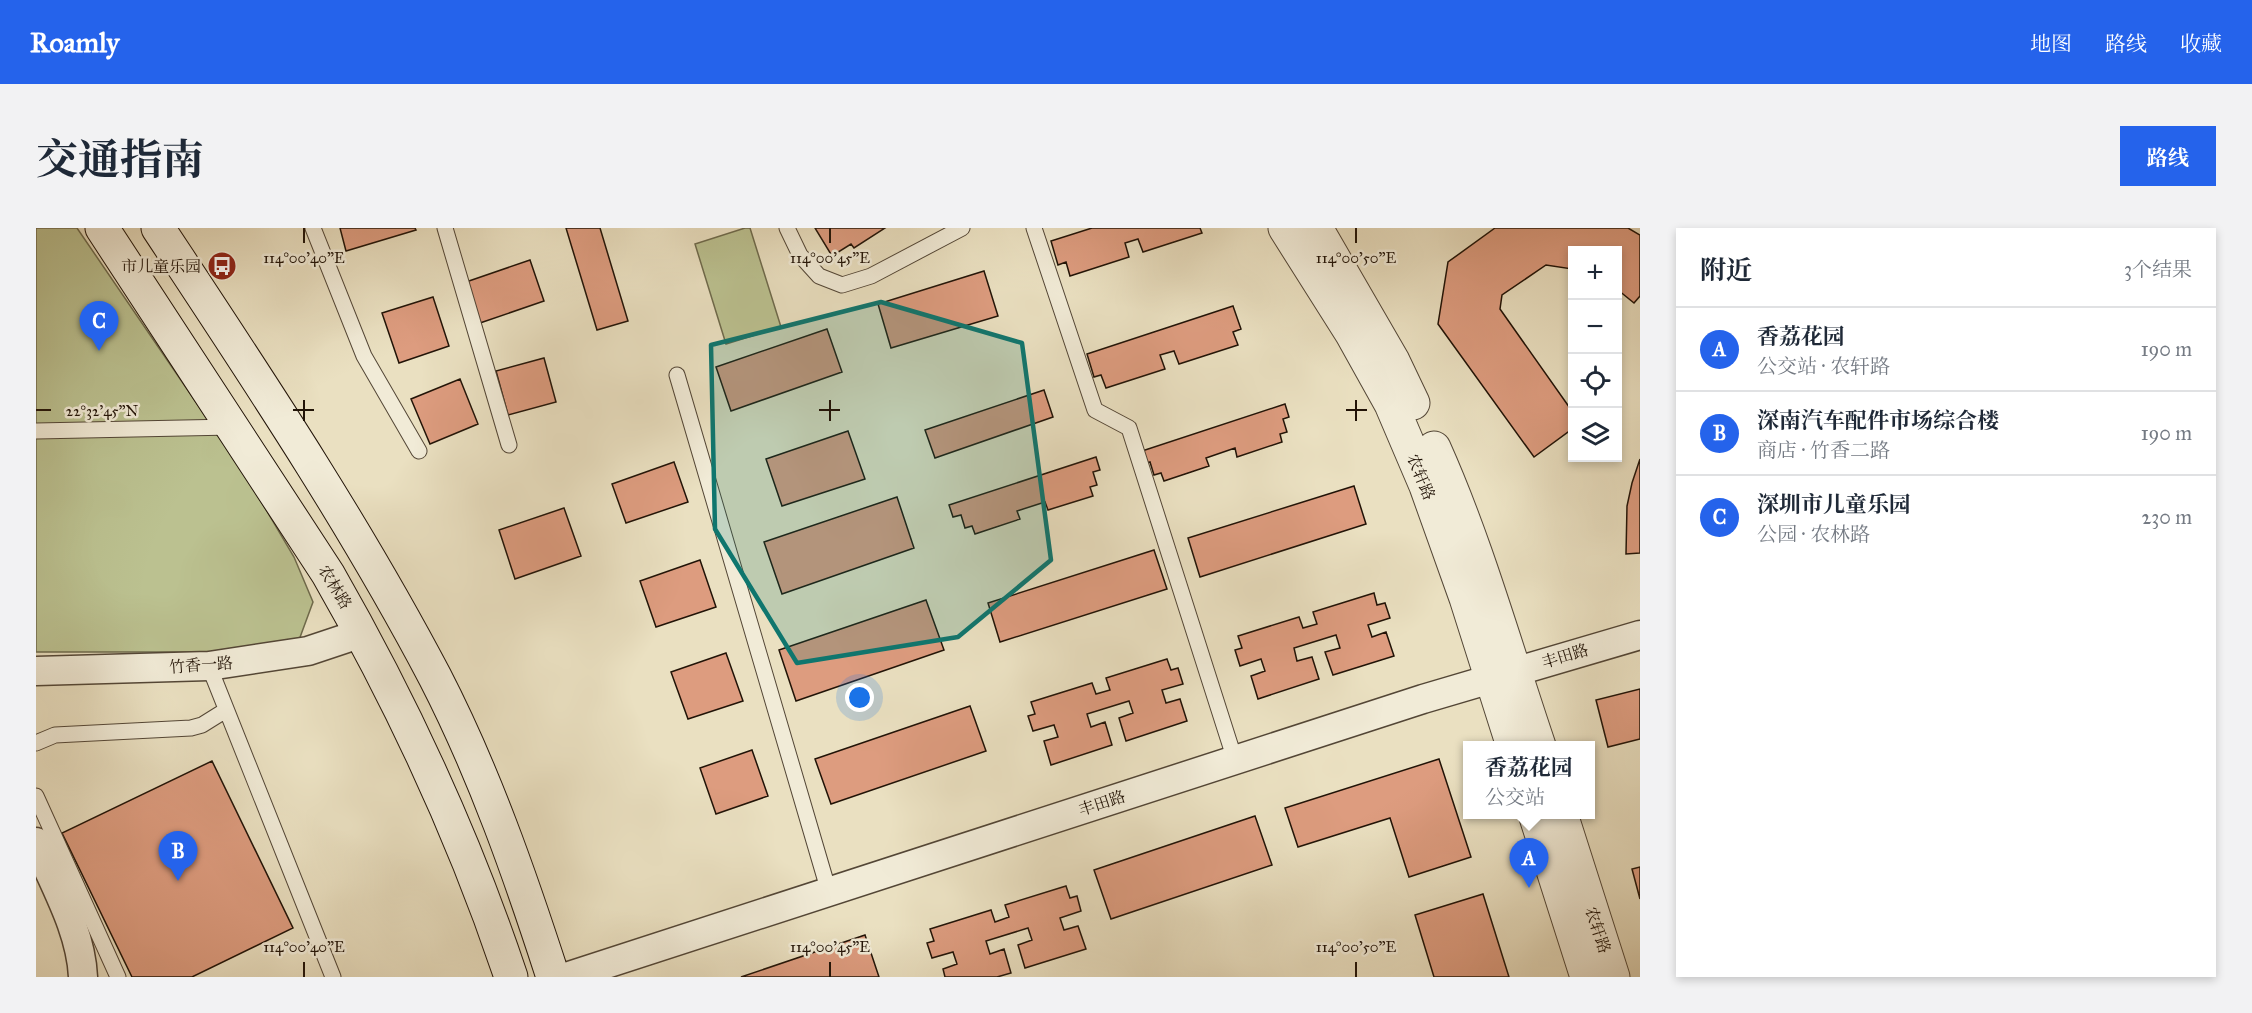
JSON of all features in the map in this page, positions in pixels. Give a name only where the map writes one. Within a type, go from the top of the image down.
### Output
[{"type":"main road","name":"农林路","points":[[102,228],[328,574],[362,633],[441,793],[484,897],[511,977]]},
{"type":"main road","points":[[159,228],[292,431],[364,548],[436,679],[482,781],[521,878],[553,977]]},
{"type":"main road","name":"农轩路","points":[[1285,228],[1352,334],[1391,404],[1503,675],[1536,741]]},
{"type":"main road","name":"农轩路","points":[[1316,228],[1393,361],[1454,493],[1489,590],[1512,741]]},
{"type":"main road","name":"农轩路","points":[[1537,819],[1587,977]]},
{"type":"main road","name":"农轩路","points":[[1563,819],[1613,977]]},
{"type":"street","name":"竹香一路","points":[[36,670],[210,666],[308,651],[362,633]]},
{"type":"street","name":"丰田路","points":[[566,977],[1235,760],[1503,675],[1640,635]]},
{"type":"street","points":[[36,842],[73,927],[81,955],[83,977]]},
{"type":"lane","points":[[314,228],[364,356],[419,451]]},
{"type":"lane","points":[[445,228],[509,445]]},
{"type":"lane","points":[[787,228],[800,255],[819,276],[842,285],[872,276],[962,228]]},
{"type":"lane","points":[[1034,228],[1095,410],[1129,429],[1235,760]]},
{"type":"lane","points":[[678,375],[830,892]]},
{"type":"lane","points":[[36,431],[232,427]]},
{"type":"lane","points":[[210,666],[333,977]]},
{"type":"lane","points":[[36,743],[55,735],[190,728],[202,725],[226,710]]},
{"type":"lane","points":[[36,796],[118,977]]},
{"type":"highlighted area","points":[[881,302],[1022,343],[1051,560],[958,637],[797,663],[715,529],[711,345]]},
{"type":"green space","points":[[36,228],[77,228],[245,474],[294,557],[313,602],[299,640],[209,652],[36,652]]},
{"type":"green space","points":[[750,228],[781,327],[726,344],[695,244]]},
{"type":"building","points":[[340,228],[415,228],[416,230],[346,251]]},
{"type":"building","points":[[566,228],[600,228],[628,321],[597,330]]},
{"type":"building","points":[[815,228],[885,228],[854,248],[851,244],[832,256]]},
{"type":"building","points":[[1092,228],[1200,228],[1202,233],[1143,252],[1138,239],[1125,243],[1129,257],[1070,276],[1066,262],[1058,265],[1051,241]]},
{"type":"building","points":[[1495,228],[1628,228],[1640,235],[1640,296],[1634,303],[1622,293],[1622,246],[1568,246],[1568,268],[1546,265],[1502,295],[1500,309],[1568,405],[1568,432],[1534,457],[1438,324],[1448,262]]},
{"type":"building","points":[[530,260],[544,301],[480,323],[466,282]]},
{"type":"building","points":[[984,271],[998,316],[891,348],[878,304]]},
{"type":"building","points":[[433,297],[449,346],[399,363],[382,313]]},
{"type":"building","points":[[1233,306],[1241,329],[1233,332],[1238,345],[1179,364],[1174,351],[1160,355],[1165,369],[1106,388],[1101,375],[1094,377],[1087,354]]},
{"type":"building","points":[[827,329],[842,372],[731,411],[716,367]]},
{"type":"building","points":[[544,358],[556,402],[508,415],[496,371]]},
{"type":"building","points":[[460,379],[478,424],[430,444],[411,399]]},
{"type":"building","points":[[1044,390],[1053,417],[935,458],[925,430]]},
{"type":"building","points":[[1285,404],[1289,417],[1283,419],[1287,432],[1280,434],[1282,442],[1237,457],[1235,448],[1206,458],[1209,466],[1164,481],[1161,473],[1154,475],[1150,462],[1143,464],[1139,452]]},
{"type":"building","points":[[848,431],[865,479],[782,506],[766,459]]},
{"type":"building","points":[[1096,457],[1100,470],[1093,472],[1097,485],[1090,487],[1093,496],[1048,510],[1045,502],[1017,511],[1020,519],[975,534],[972,526],[965,528],[961,515],[953,517],[949,505]]},
{"type":"building","points":[[1640,459],[1640,553],[1626,554],[1627,506]]},
{"type":"building","points":[[674,462],[688,502],[626,523],[612,484]]},
{"type":"building","points":[[1354,486],[1366,524],[1200,577],[1188,538]]},
{"type":"building","points":[[897,497],[914,548],[782,594],[764,542]]},
{"type":"building","points":[[564,508],[581,556],[515,579],[499,530]]},
{"type":"building","points":[[1154,550],[1167,589],[1000,642],[988,603]]},
{"type":"building","points":[[700,560],[716,607],[656,627],[640,581]]},
{"type":"building","points":[[1374,593],[1377,605],[1385,603],[1390,618],[1368,625],[1372,637],[1386,632],[1394,656],[1333,675],[1325,652],[1340,648],[1336,635],[1294,648],[1297,661],[1312,657],[1319,679],[1258,699],[1251,676],[1265,671],[1261,659],[1240,666],[1235,650],[1242,648],[1238,636],[1299,617],[1303,628],[1317,624],[1313,612]]},
{"type":"building","points":[[926,600],[944,650],[796,701],[779,650]]},
{"type":"building","points":[[726,653],[743,701],[688,719],[671,672]]},
{"type":"building","points":[[1167,659],[1171,670],[1178,668],[1183,684],[1162,690],[1166,703],[1180,699],[1187,721],[1126,741],[1119,718],[1133,713],[1129,701],[1087,714],[1091,727],[1105,722],[1112,745],[1051,765],[1044,741],[1058,737],[1054,725],[1033,731],[1028,716],[1035,714],[1031,702],[1092,683],[1096,694],[1110,690],[1106,678]]},
{"type":"building","points":[[1640,689],[1640,739],[1608,747],[1596,700]]},
{"type":"building","points":[[970,706],[986,751],[831,804],[815,759]]},
{"type":"building","points":[[752,750],[768,796],[716,814],[700,768]]},
{"type":"building","points":[[1439,759],[1471,857],[1409,877],[1390,818],[1298,847],[1285,808]]},
{"type":"building","points":[[212,761],[293,928],[192,977],[132,977],[62,833]]},
{"type":"building","points":[[1255,816],[1272,865],[1111,919],[1094,870]]},
{"type":"building","points":[[1640,867],[1640,899],[1632,869]]},
{"type":"building","points":[[1066,886],[1070,898],[1077,896],[1081,911],[1060,918],[1064,930],[1078,926],[1086,949],[1025,968],[1018,945],[1032,940],[1028,928],[986,941],[990,954],[1004,949],[1011,973],[997,977],[945,977],[943,969],[957,964],[953,952],[932,958],[927,943],[934,941],[930,929],[991,910],[995,922],[1009,917],[1005,905]]},
{"type":"building","points":[[1483,894],[1509,977],[1434,977],[1415,915]]},
{"type":"building","points":[[865,935],[879,977],[741,977]]},
{"type":"place","name":"市儿童乐园","points":[[222,266]]},
{"type":"place","name":"深圳市儿童乐园","points":[[99,351]]},
{"type":"place","name":"深南汽车配件市场综合楼","points":[[178,881]]},
{"type":"place","name":"香荔花园","points":[[1529,888]]}]
